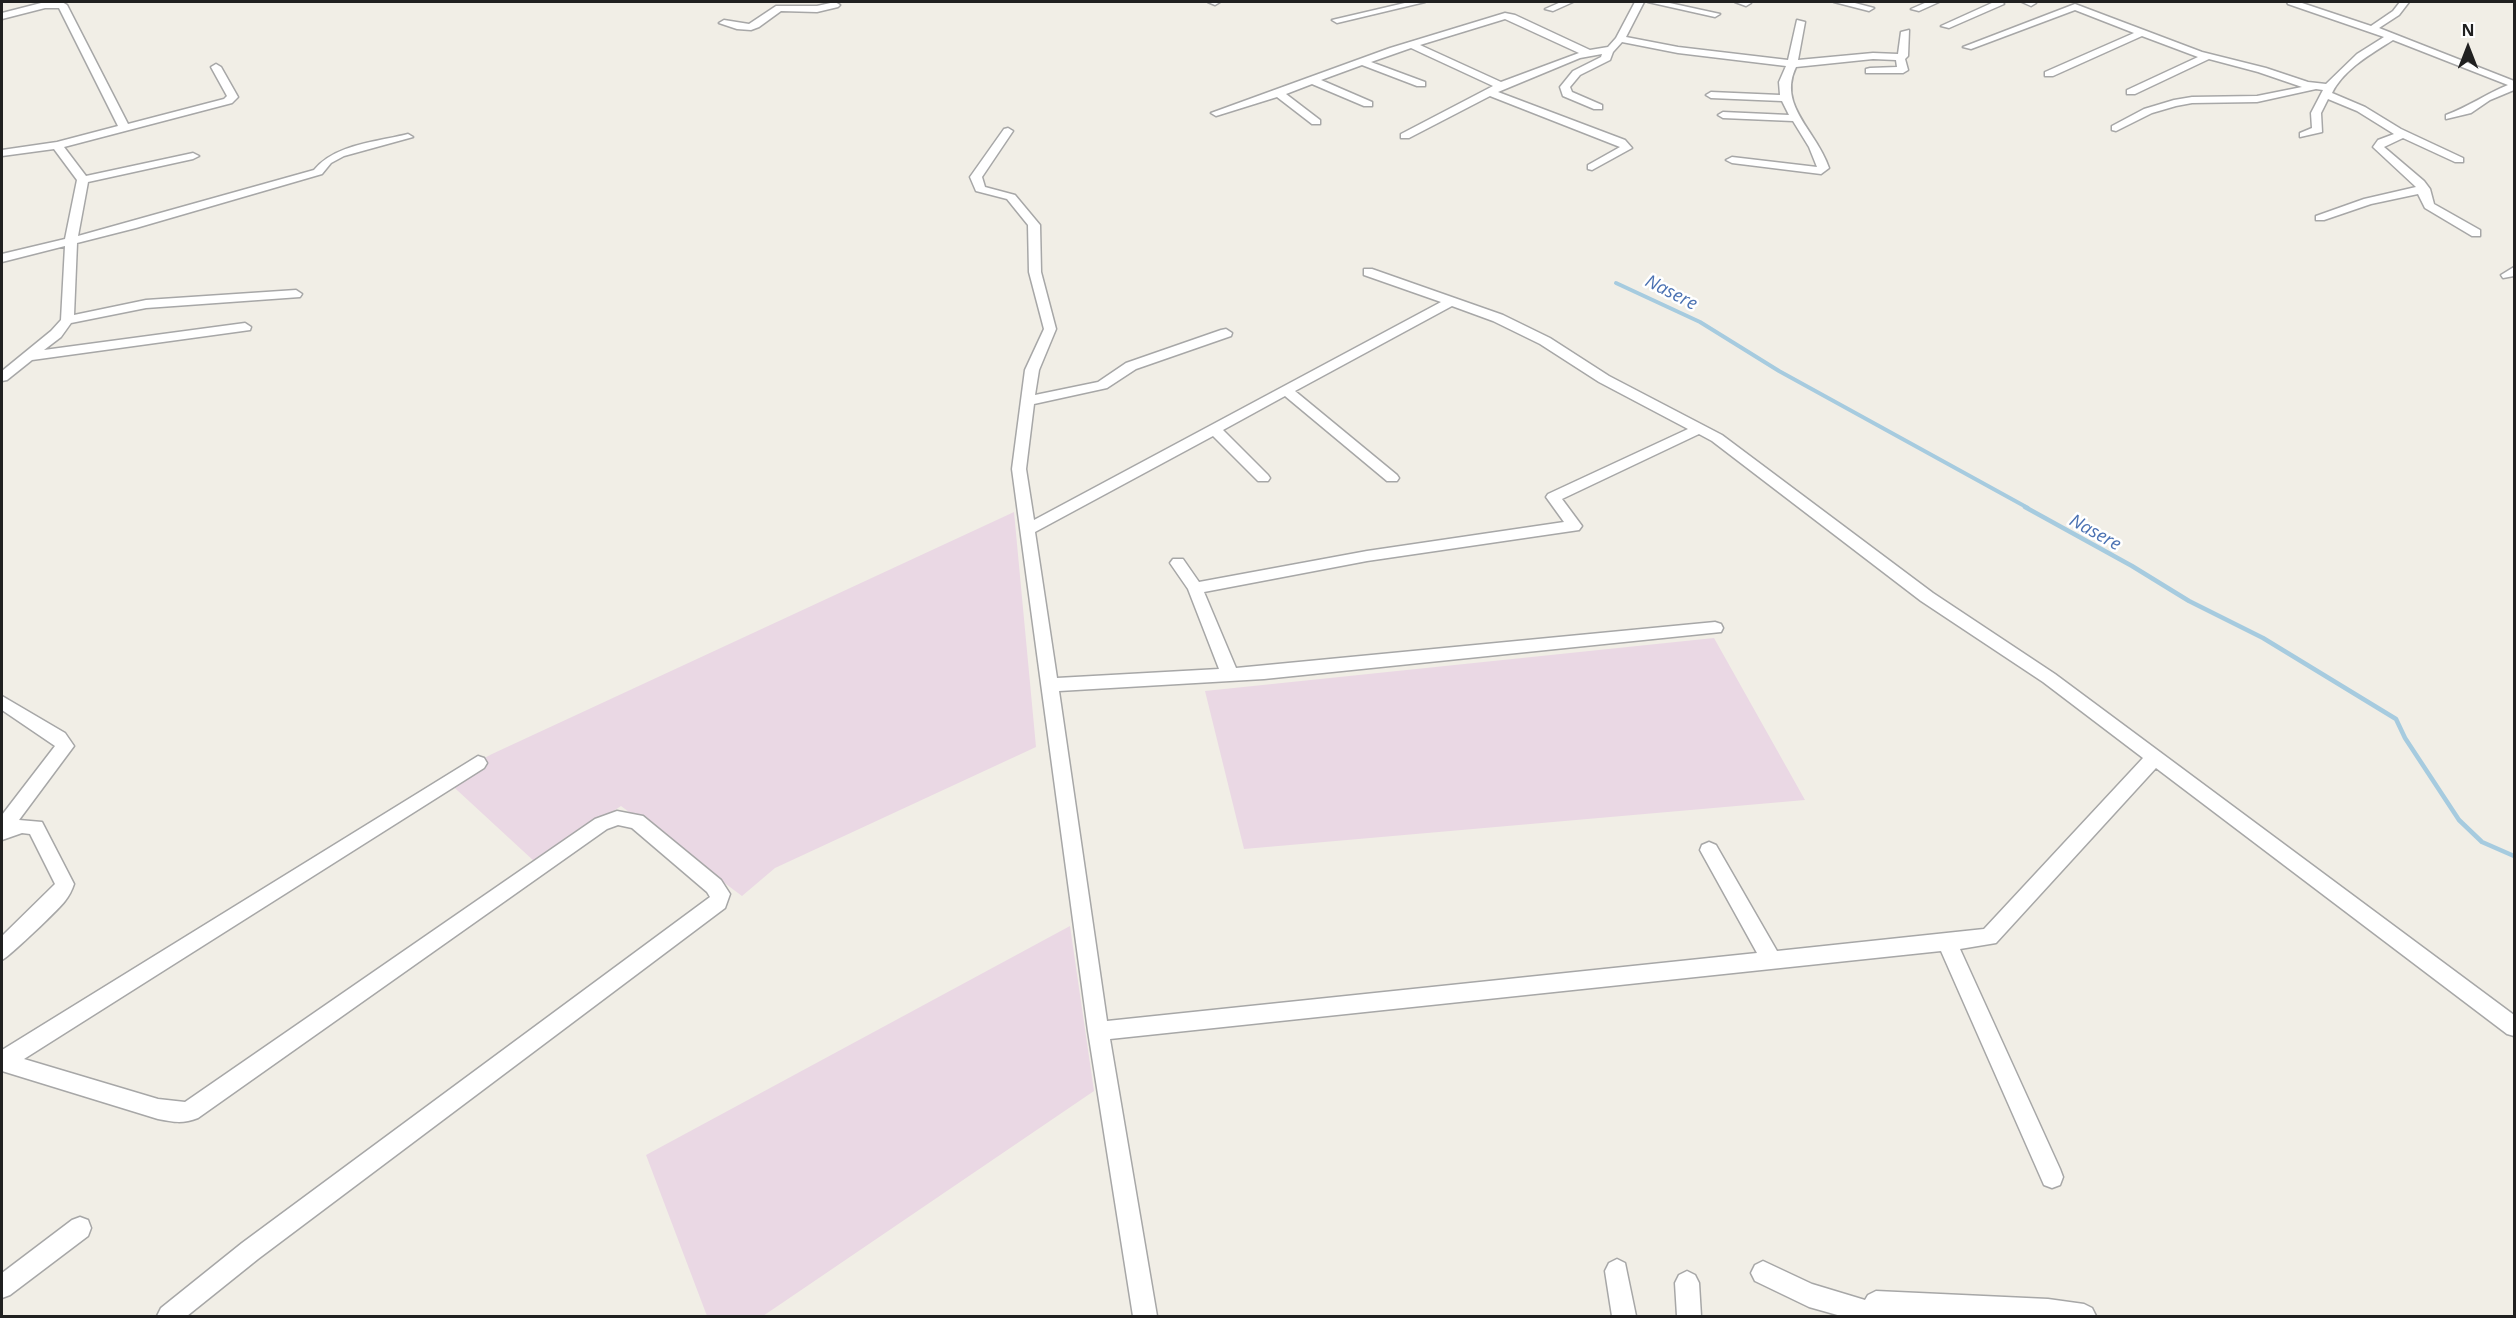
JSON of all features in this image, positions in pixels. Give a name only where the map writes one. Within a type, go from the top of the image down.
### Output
[{"type":"street","points":[[724,22],[750,29],[756,28],[779,8],[817,9],[835,5],[831,2]]},
{"type":"street","points":[[1337,20],[1420,2]]},
{"type":"street","points":[[1550,9],[1568,2]]},
{"type":"street","points":[[1598,107],[1567,94],[1565,87],[1570,78],[1578,72],[1606,58],[1608,50],[1620,39],[1640,2]]},
{"type":"street","points":[[1653,2],[1715,14]]},
{"type":"street","points":[[1839,2],[1869,8]]},
{"type":"street","points":[[1916,9],[1934,2]]},
{"type":"street","points":[[1946,26],[1999,4],[1998,2]]},
{"type":"street","points":[[2291,2],[2392,36],[2513,83]]},
{"type":"street","points":[[2372,29],[2396,13],[2405,2]]},
{"type":"street","points":[[2,16],[35,5],[62,5],[73,31],[125,129]]},
{"type":"street","points":[[1968,47],[2072,7],[2208,56],[2327,91],[2404,134],[2459,160]]},
{"type":"street","points":[[1216,113],[1413,45],[1508,16],[1588,53]]},
{"type":"street","points":[[1732,160],[1821,171],[1823,168],[1820,153],[1796,118],[1786,98],[1785,77],[1792,64],[1800,22]]},
{"type":"street","points":[[1900,57],[1903,56],[1906,32]]},
{"type":"street","points":[[2049,74],[2143,32]]},
{"type":"street","points":[[2304,135],[2318,130],[2316,113],[2327,91],[2361,56],[2392,36]]},
{"type":"street","points":[[1620,39],[1678,50],[1792,64],[1864,56],[1900,57]]},
{"type":"street","points":[[1413,45],[1501,86]]},
{"type":"street","points":[[1404,136],[1501,86],[1588,53],[1608,50]]},
{"type":"street","points":[[2132,92],[2208,56]]},
{"type":"street","points":[[1870,71],[1903,70],[1900,57]]},
{"type":"street","points":[[1363,62],[1421,84]]},
{"type":"street","points":[[2,153],[57,145],[125,129],[232,99],[216,68]]},
{"type":"street","points":[[1312,80],[1368,104]]},
{"type":"street","points":[[2450,117],[2467,111],[2513,83]]},
{"type":"street","points":[[2116,128],[2148,111],[2174,103],[2192,100],[2256,99],[2315,88]]},
{"type":"street","points":[[1489,92],[1621,142],[1627,148],[1592,167]]},
{"type":"street","points":[[1278,93],[1316,122]]},
{"type":"street","points":[[1711,94],[1786,98]]},
{"type":"street","points":[[1723,115],[1796,118]]},
{"type":"street","points":[[1008,131],[976,177],[980,189],[1011,197],[1034,225],[1035,272],[1050,329],[1032,370],[1019,469],[1098,1031],[1145,1317]]},
{"type":"street","points":[[2404,134],[2382,142],[2378,147],[2420,183],[2429,206],[2476,234]]},
{"type":"street","points":[[2,258],[132,226],[308,176],[320,171],[327,161],[340,154],[408,137]]},
{"type":"street","points":[[2,377],[56,334],[67,320],[71,240],[83,180],[57,145]]},
{"type":"street","points":[[83,180],[193,156]]},
{"type":"street","points":[[2320,218],[2368,201],[2424,189]]},
{"type":"street","points":[[1368,272],[1498,318],[1545,341],[1604,379],[1717,438],[1927,597],[2049,678],[2514,1027]]},
{"type":"street","points":[[67,320],[146,304],[296,294]]},
{"type":"street","points":[[1027,530],[1452,301]]},
{"type":"street","points":[[28,356],[245,327]]},
{"type":"street","points":[[1028,401],[1101,385],[1131,366],[1226,333]]},
{"type":"street","points":[[1286,390],[1392,478]]},
{"type":"street","points":[[1214,429],[1263,478]]},
{"type":"street","points":[[1196,588],[1367,556],[1574,526],[1553,497],[1699,429]]},
{"type":"street","points":[[1178,563],[1196,588],[1230,675]]},
{"type":"street","points":[[1048,685],[1230,675],[1714,628]]},
{"type":"street","points":[[2,702],[59,738],[65,746],[2,828]]},
{"type":"street","points":[[1098,1031],[1989,937],[2155,757]]},
{"type":"street","points":[[2,1061],[478,764]]},
{"type":"street","points":[[2,1061],[158,1109],[180,1113],[190,1111],[601,824],[617,818],[637,821],[714,886],[720,894],[718,902],[250,1251],[169,1317]]},
{"type":"street","points":[[2,833],[22,826],[36,827],[65,884],[60,894],[2,951]]},
{"type":"street","points":[[1710,850],[1772,960]]},
{"type":"street","points":[[1947,941],[2052,1178]]},
{"type":"street","points":[[2,1287],[80,1228]]},
{"type":"street","points":[[1617,1271],[1624,1317]]},
{"type":"street","points":[[1763,1273],[1809,1295],[1875,1316],[1876,1304],[2048,1311],[2084,1317]]},
{"type":"street","points":[[1687,1283],[1689,1317]]},
{"type":"shaded area","points":[[1014,512],[1036,747],[775,868],[742,896],[621,806],[535,862],[445,779],[492,754]]},
{"type":"shaded area","points":[[1714,638],[1805,800],[1244,849],[1205,691]]},
{"type":"shaded area","points":[[1070,926],[1094,1091],[763,1316],[707,1316],[646,1155]]},
{"type":"waterway","name":"Nasere","points":[[1616,283],[1700,322],[1779,371],[2028,508]]},
{"type":"waterway","name":"Nasere","points":[[2025,507],[2132,566],[2189,601],[2263,638],[2396,719],[2405,738],[2459,820],[2482,842],[2514,856]]}]
